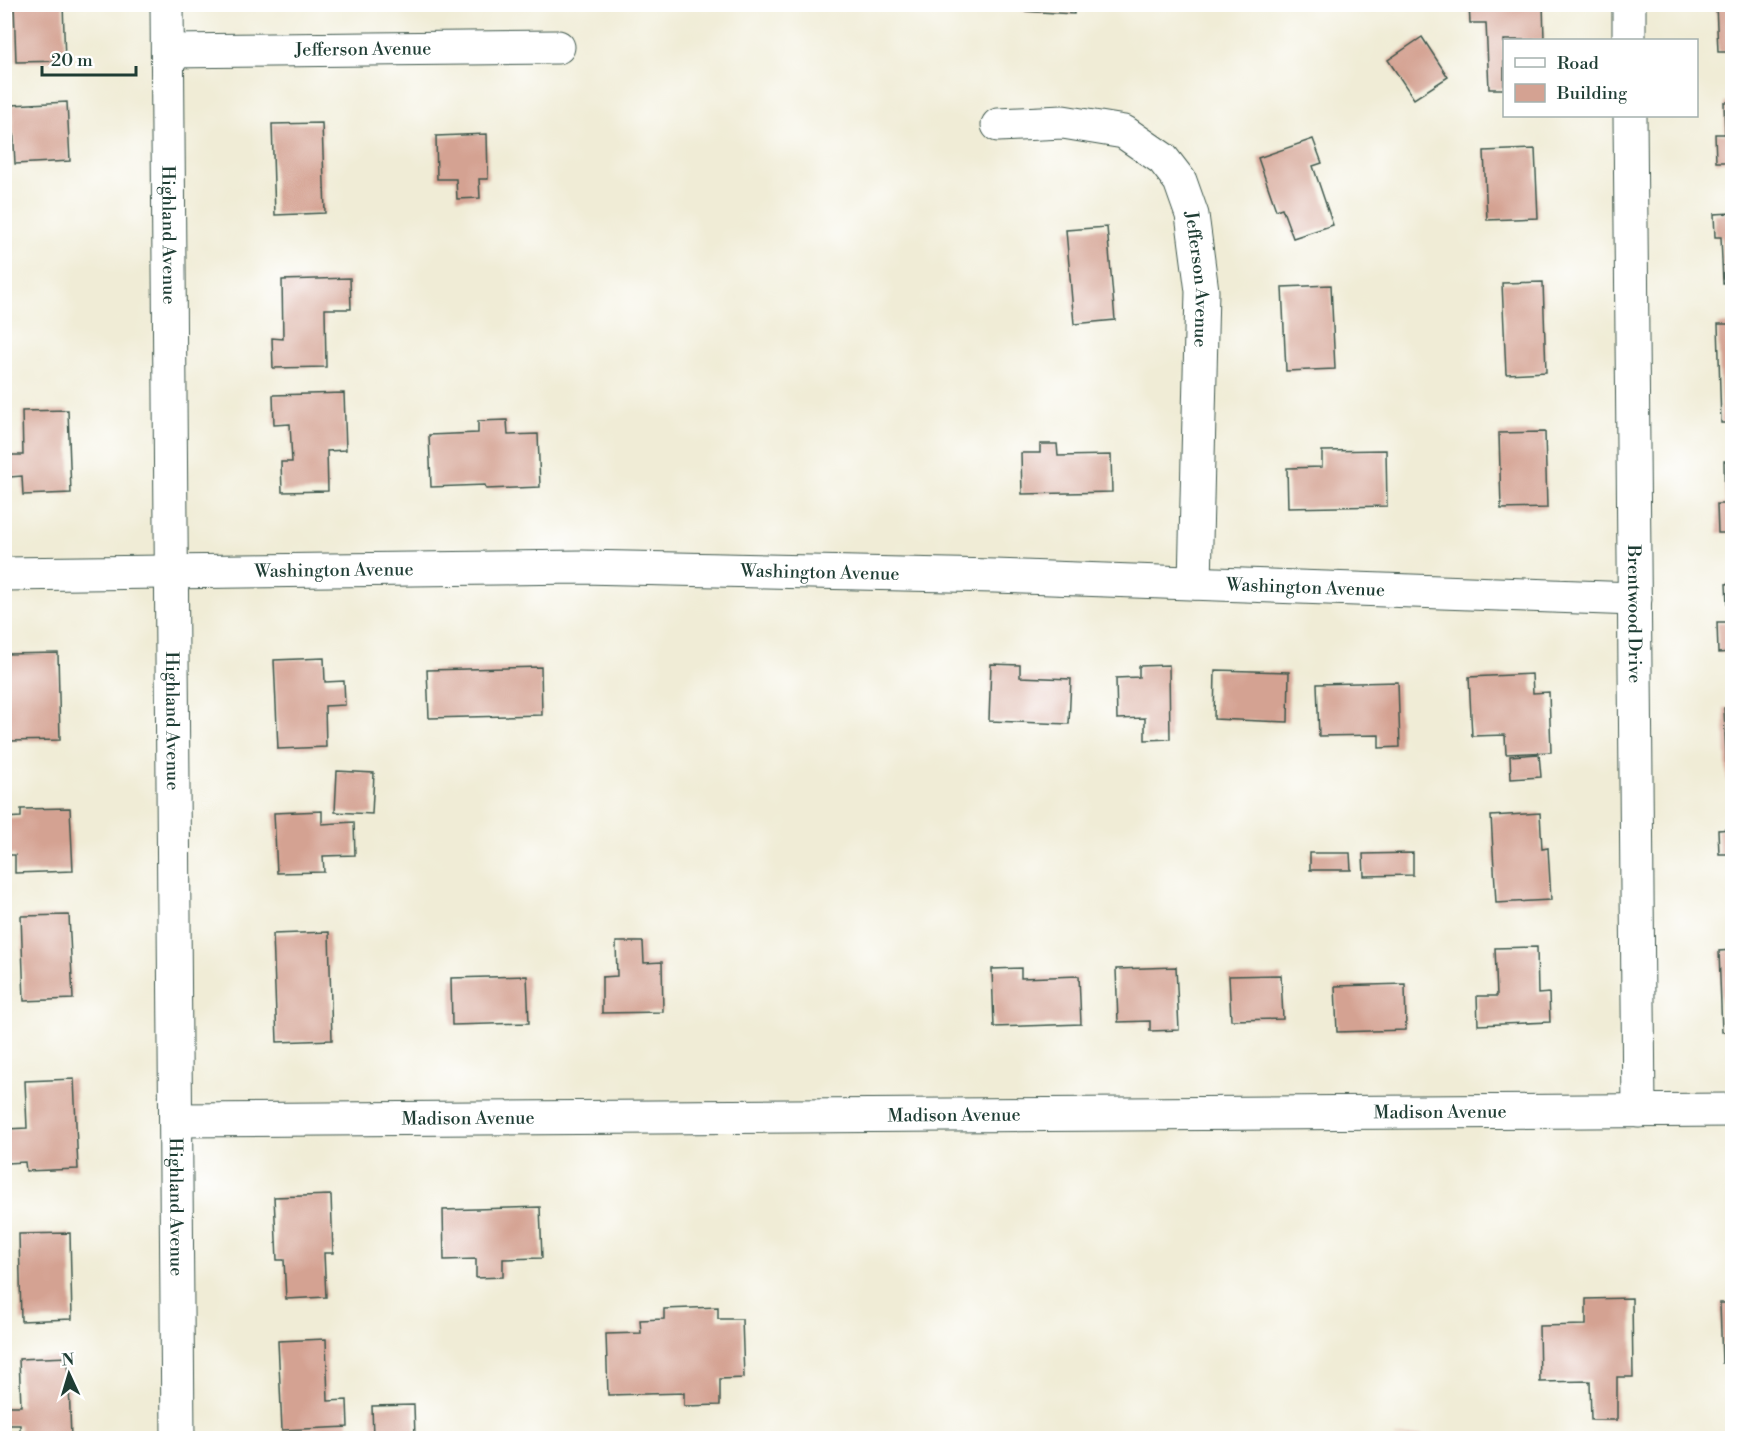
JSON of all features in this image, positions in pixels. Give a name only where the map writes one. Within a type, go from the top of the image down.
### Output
[{"type":"street","name":"Highland Avenue","points":[[167,4],[178,1438]]},
{"type":"street","points":[[1629,4],[1629,39]]},
{"type":"street","name":"Jefferson Avenue","points":[[168,51],[558,47]]},
{"type":"street","name":"Brentwood Drive","points":[[1630,117],[1639,1111]]},
{"type":"street","name":"Jefferson Avenue","points":[[999,125],[1063,122],[1124,132],[1163,159],[1180,181],[1192,215],[1202,291],[1195,583]]},
{"type":"street","name":"Washington Avenue","points":[[4,574],[582,567],[1195,583],[1635,599]]},
{"type":"street","name":"Madison Avenue","points":[[177,1120],[1732,1110]]},
{"type":"building","points":[[14,4],[63,4],[65,61],[16,62]]},
{"type":"building","points":[[1023,4],[1074,4],[1074,14],[1022,11]]},
{"type":"building","points":[[1469,4],[1543,4],[1544,39],[1503,39],[1503,89],[1489,89],[1486,23],[1470,23]]},
{"type":"building","points":[[1716,4],[1732,4],[1732,52],[1718,52]]},
{"type":"building","points":[[1422,37],[1448,77],[1414,99],[1388,60]]},
{"type":"building","points":[[67,102],[70,161],[15,164],[12,105]]},
{"type":"building","points":[[1724,102],[1732,102],[1732,162],[1716,162],[1715,134],[1725,134]]},
{"type":"building","points":[[322,123],[325,213],[275,215],[272,124]]},
{"type":"building","points":[[487,134],[488,179],[479,179],[480,198],[457,199],[456,179],[437,179],[436,136]]},
{"type":"building","points":[[1313,139],[1322,163],[1313,166],[1333,225],[1293,238],[1282,208],[1276,210],[1258,158]]},
{"type":"building","points":[[1535,149],[1538,218],[1487,220],[1484,151]]},
{"type":"building","points":[[1732,213],[1732,283],[1723,283],[1721,237],[1715,237],[1714,214]]},
{"type":"building","points":[[1107,227],[1115,320],[1074,324],[1066,230]]},
{"type":"building","points":[[350,278],[351,309],[325,309],[326,367],[273,368],[272,338],[283,339],[282,280]]},
{"type":"building","points":[[1543,282],[1546,372],[1506,374],[1502,283]]},
{"type":"building","points":[[1331,285],[1335,369],[1286,371],[1282,287]]},
{"type":"building","points":[[1718,324],[1732,324],[1732,423],[1721,423]]},
{"type":"building","points":[[344,393],[346,450],[327,451],[328,491],[282,492],[281,462],[292,462],[290,424],[274,425],[273,395]]},
{"type":"building","points":[[68,410],[71,493],[23,495],[22,476],[10,477],[10,455],[23,455],[22,411]]},
{"type":"building","points":[[507,420],[508,435],[538,434],[540,487],[486,489],[485,485],[431,487],[429,435],[478,433],[478,421]]},
{"type":"building","points":[[1545,432],[1547,508],[1501,509],[1499,433]]},
{"type":"building","points":[[1040,444],[1057,444],[1058,456],[1111,455],[1112,492],[1022,494],[1021,453],[1040,453]]},
{"type":"building","points":[[1386,450],[1387,506],[1288,508],[1287,468],[1322,467],[1322,451]]},
{"type":"building","points":[[1724,461],[1732,461],[1732,533],[1718,533],[1717,504],[1725,504]]},
{"type":"building","points":[[1732,583],[1732,652],[1718,653],[1717,622],[1728,622],[1726,584]]},
{"type":"building","points":[[58,653],[60,740],[8,741],[6,654]]},
{"type":"building","points":[[324,658],[325,682],[344,681],[345,705],[325,706],[326,747],[278,749],[274,660]]},
{"type":"building","points":[[991,664],[1020,665],[1020,677],[1071,679],[1069,724],[989,721]]},
{"type":"building","points":[[1169,665],[1170,739],[1145,740],[1145,718],[1117,719],[1116,678],[1139,677],[1139,666]]},
{"type":"building","points":[[541,667],[542,715],[429,718],[427,670]]},
{"type":"building","points":[[1215,670],[1289,672],[1288,722],[1214,719]]},
{"type":"building","points":[[1532,674],[1533,693],[1549,692],[1551,752],[1506,754],[1505,735],[1472,736],[1469,677]]},
{"type":"building","points":[[1398,682],[1400,747],[1379,748],[1379,735],[1319,736],[1317,684]]},
{"type":"building","points":[[1724,708],[1732,708],[1732,782],[1727,782]]},
{"type":"building","points":[[1539,754],[1541,777],[1511,779],[1510,756]]},
{"type":"building","points":[[337,771],[374,773],[372,814],[335,812]]},
{"type":"building","points":[[70,808],[73,871],[15,873],[15,855],[4,855],[4,818],[21,817],[21,809]]},
{"type":"building","points":[[322,811],[322,824],[354,822],[355,855],[323,856],[324,872],[277,873],[274,813]]},
{"type":"building","points":[[1540,813],[1542,849],[1548,848],[1551,900],[1496,903],[1491,816]]},
{"type":"building","points":[[1732,829],[1731,889],[1729,854],[1719,854],[1718,830]]},
{"type":"building","points":[[1310,853],[1350,853],[1351,870],[1310,870]]},
{"type":"building","points":[[1413,853],[1413,875],[1364,876],[1363,854]]},
{"type":"building","points":[[69,915],[73,999],[24,1001],[21,916]]},
{"type":"building","points":[[329,932],[332,1040],[277,1042],[273,934]]},
{"type":"building","points":[[616,942],[643,942],[644,963],[662,962],[663,1012],[602,1013],[602,977],[617,976]]},
{"type":"building","points":[[1537,947],[1538,994],[1549,993],[1550,1022],[1478,1025],[1477,996],[1497,996],[1495,948]]},
{"type":"building","points":[[1732,950],[1732,1031],[1722,1032],[1719,951]]},
{"type":"building","points":[[1176,967],[1179,1030],[1150,1031],[1150,1021],[1118,1022],[1116,969]]},
{"type":"building","points":[[1021,968],[1021,978],[1079,976],[1081,1024],[994,1027],[992,969]]},
{"type":"building","points":[[1281,975],[1283,1019],[1231,1020],[1229,976]]},
{"type":"building","points":[[527,976],[529,1023],[452,1025],[451,978]]},
{"type":"building","points":[[1405,984],[1406,1030],[1337,1032],[1335,986]]},
{"type":"building","points":[[74,1079],[78,1169],[26,1171],[25,1162],[7,1163],[6,1129],[27,1128],[25,1081]]},
{"type":"building","points":[[331,1195],[333,1253],[324,1253],[326,1297],[286,1299],[284,1260],[277,1260],[274,1197]]},
{"type":"building","points":[[540,1207],[542,1258],[503,1259],[503,1277],[476,1278],[476,1259],[444,1260],[443,1210]]},
{"type":"building","points":[[70,1233],[72,1319],[21,1321],[19,1234]]},
{"type":"building","points":[[1632,1298],[1633,1377],[1617,1377],[1617,1420],[1591,1420],[1590,1381],[1540,1382],[1539,1326],[1586,1325],[1586,1299]]},
{"type":"building","points":[[1720,1303],[1732,1303],[1732,1363],[1722,1363]]},
{"type":"building","points":[[718,1307],[718,1319],[742,1319],[744,1378],[720,1379],[720,1405],[684,1406],[684,1393],[608,1395],[606,1334],[641,1333],[640,1320],[664,1319],[664,1309]]},
{"type":"building","points":[[326,1339],[328,1401],[347,1400],[348,1427],[282,1430],[278,1341]]},
{"type":"building","points":[[68,1357],[71,1438],[20,1438],[20,1425],[4,1425],[4,1406],[21,1406],[19,1359]]},
{"type":"building","points":[[414,1405],[415,1438],[373,1438],[372,1406]]},
{"type":"building","points":[[1423,1435],[1423,1438],[1395,1438],[1395,1437]]}]
